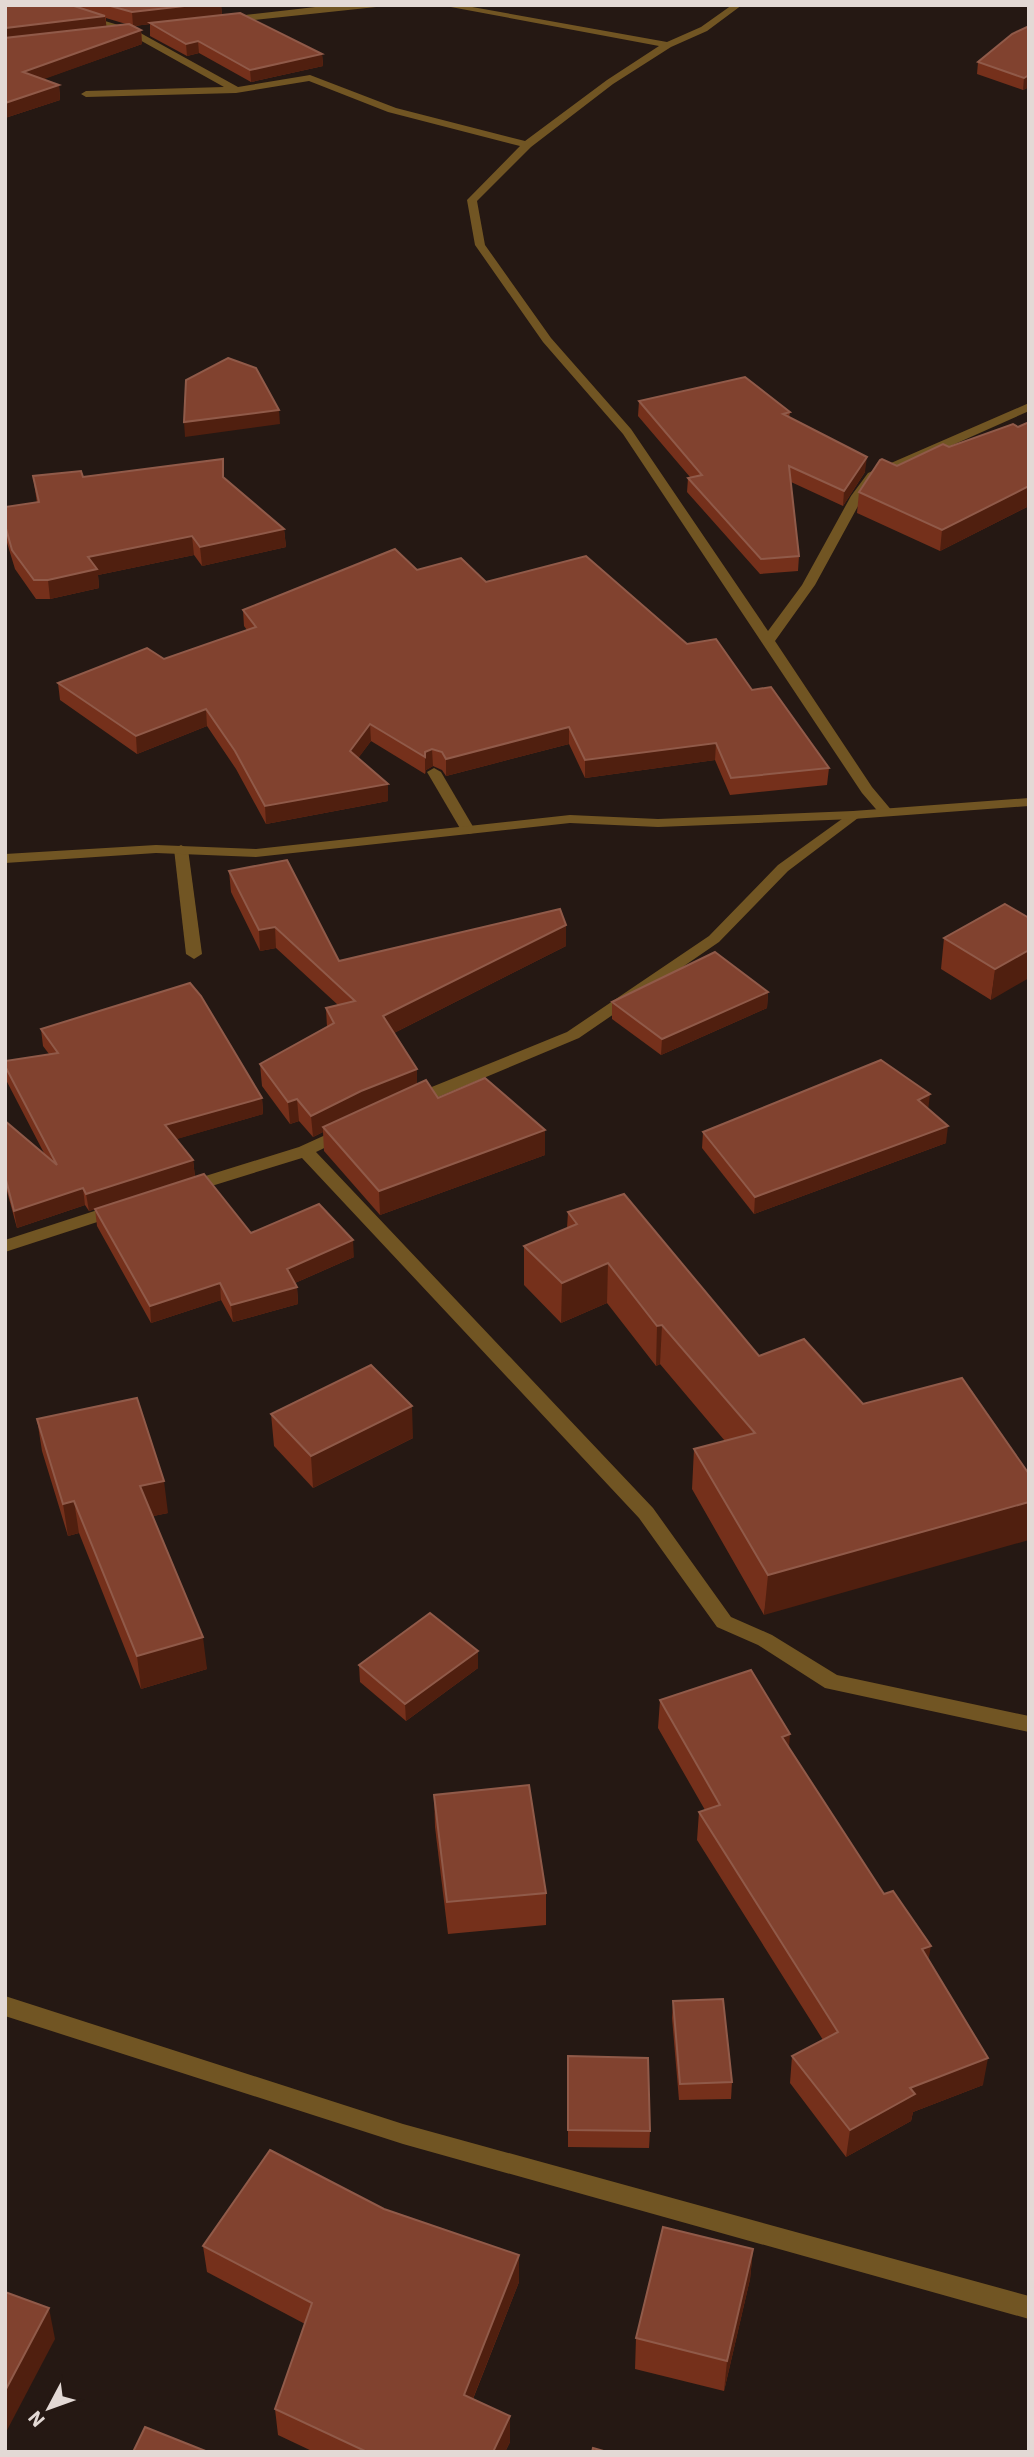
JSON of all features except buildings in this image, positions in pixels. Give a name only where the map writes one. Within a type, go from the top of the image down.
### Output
[{"type":"street","points":[[214,22],[351,6],[391,5]]},
{"type":"street","points":[[444,5],[668,45]]},
{"type":"street","points":[[737,5],[704,29],[668,45],[610,82],[527,145],[472,200],[480,245],[547,340],[627,432],[867,790],[886,812]]},
{"type":"street","points":[[69,13],[132,32],[236,90]]},
{"type":"street","points":[[106,35],[145,30]]},
{"type":"street","points":[[86,94],[236,90],[310,78],[392,110],[527,145]]},
{"type":"street","points":[[768,641],[808,585],[857,496],[872,476],[1029,407]]},
{"type":"street","points":[[434,772],[468,830]]},
{"type":"street","points":[[5,859],[181,849],[256,853],[570,819],[658,823],[853,815],[1029,802]]},
{"type":"street","points":[[394,1109],[573,1035],[713,939],[783,868],[853,815]]},
{"type":"street","points":[[181,849],[194,954]]},
{"type":"street","points":[[170,1193],[305,1151],[358,1125]]},
{"type":"street","points":[[305,1151],[646,1513],[724,1622],[765,1640],[831,1682],[1029,1724]]},
{"type":"street","points":[[5,1246],[132,1205]]},
{"type":"street","points":[[5,2006],[402,2134],[1029,2308]]}]
